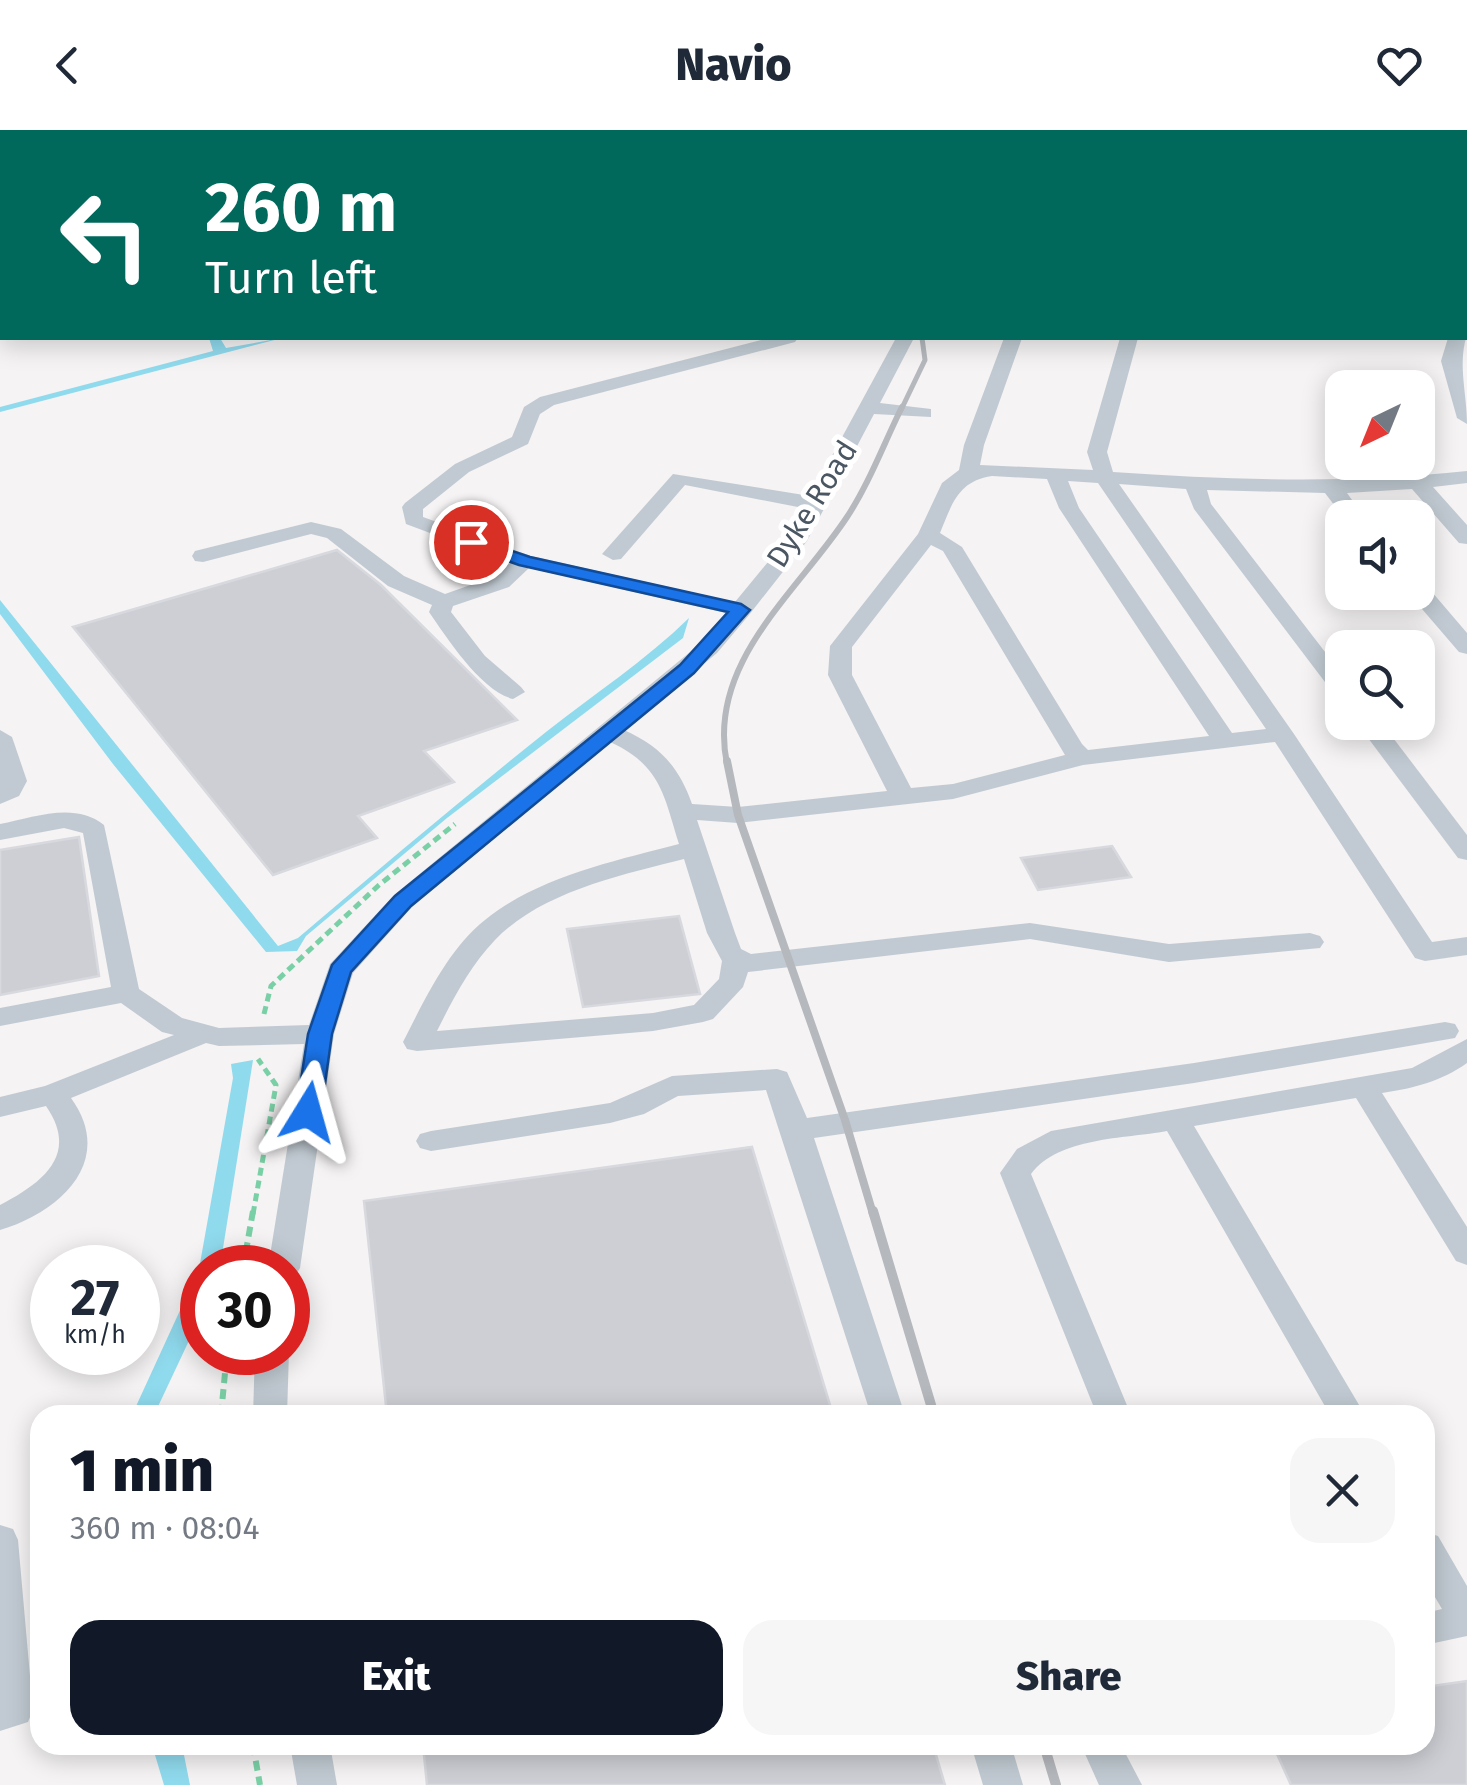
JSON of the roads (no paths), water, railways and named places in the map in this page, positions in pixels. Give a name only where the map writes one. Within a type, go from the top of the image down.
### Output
[{"type":"street","points":[[741,610],[525,561],[413,520],[412,507],[462,468],[521,440],[531,411],[547,401],[781,340]]},
{"type":"street","name":"Dyke Road","points":[[288,1245],[320,1034],[340,970],[403,901],[687,669],[741,610],[796,540],[904,340]]},
{"type":"street","points":[[969,473],[974,445],[1013,340]]},
{"type":"street","points":[[1128,340],[1097,452],[1118,502],[1282,734],[1425,952],[1467,946]]},
{"type":"street","points":[[1457,340],[1450,361],[1467,418]]},
{"type":"street","points":[[869,408],[924,412]]},
{"type":"street","points":[[902,796],[840,675],[841,646],[928,535],[949,487],[969,473],[992,470],[1194,482],[1330,484],[1467,477]]},
{"type":"street","points":[[1056,474],[1069,508],[1217,726],[1223,741]]},
{"type":"street","points":[[613,554],[680,478],[817,504]]},
{"type":"street","points":[[1416,481],[1467,538]]},
{"type":"street","points":[[1194,482],[1201,504],[1325,667]]},
{"type":"street","points":[[1330,484],[1342,500]]},
{"type":"street","points":[[203,556],[310,528],[334,533],[396,582],[444,602],[500,582],[525,561]]},
{"type":"street","points":[[928,535],[951,547],[1072,748],[1082,758]]},
{"type":"street","points":[[444,602],[440,612],[457,636],[477,661],[513,692]]},
{"type":"street","points":[[1435,610],[1467,647]]},
{"type":"street","points":[[607,732],[634,742],[654,756],[670,777],[679,812],[694,848],[721,933],[736,960],[733,982],[703,1013],[653,1022],[417,1042],[432,1011],[491,928],[530,903],[625,866],[694,848]]},
{"type":"street","points":[[679,812],[738,815],[953,792],[1082,758],[1282,734]]},
{"type":"street","points":[[0,737],[15,781],[10,791],[0,796]]},
{"type":"street","points":[[1382,740],[1467,852]]},
{"type":"street","points":[[0,832],[76,820],[88,822],[95,830],[126,992],[172,1025],[246,1037],[320,1034]]},
{"type":"street","points":[[736,960],[788,960],[1030,931],[1169,952],[1310,942]]},
{"type":"street","points":[[0,1017],[126,992]]},
{"type":"street","points":[[0,1107],[52,1094],[205,1033]]},
{"type":"street","points":[[1110,1405],[1014,1172],[1028,1156],[1052,1140],[1418,1077],[1440,1068],[1460,1049]]},
{"type":"street","points":[[796,1130],[1194,1073],[1460,1049]]},
{"type":"street","points":[[431,1141],[610,1113],[634,1107],[672,1086],[776,1079],[885,1405]]},
{"type":"street","points":[[1363,1086],[1467,1252]]},
{"type":"street","points":[[0,1219],[33,1203],[62,1180],[77,1144],[68,1112],[52,1094]]},
{"type":"street","points":[[1175,1119],[1342,1405]]},
{"type":"street","points":[[270,1405],[271,1375]]},
{"type":"street","points":[[0,1540],[14,1710],[0,1714]]},
{"type":"street","points":[[1435,1564],[1467,1619],[1435,1627]]},
{"type":"street","points":[[312,1755],[318,1785]]},
{"type":"street","points":[[994,1755],[1003,1785]]},
{"type":"street","points":[[1105,1755],[1122,1785]]},
{"type":"water","points":[[210,340],[221,340],[226,348],[274,340],[0,412],[0,407],[213,351]]},
{"type":"water","points":[[0,600],[278,946],[298,938],[689,618],[683,638],[447,818],[306,936],[297,951],[266,952],[113,764],[0,614]]},
{"type":"water","points":[[253,1060],[224,1245],[203,1245],[233,1078],[231,1064]]},
{"type":"water","points":[[180,1310],[180,1360],[159,1405],[137,1405],[150,1375],[160,1375],[160,1354]]},
{"type":"water","points":[[155,1755],[184,1755],[190,1785],[164,1785]]},
{"type":"railway","points":[[901,410],[925,360],[922,340]]},
{"type":"railway","points":[[727,764],[724,728],[730,693],[743,662],[760,631],[847,517],[902,407]]},
{"type":"railway","points":[[727,761],[738,815],[845,1120],[873,1214]]},
{"type":"railway","points":[[873,1211],[931,1405]]},
{"type":"railway","points":[[1047,1755],[1056,1785]]}]
